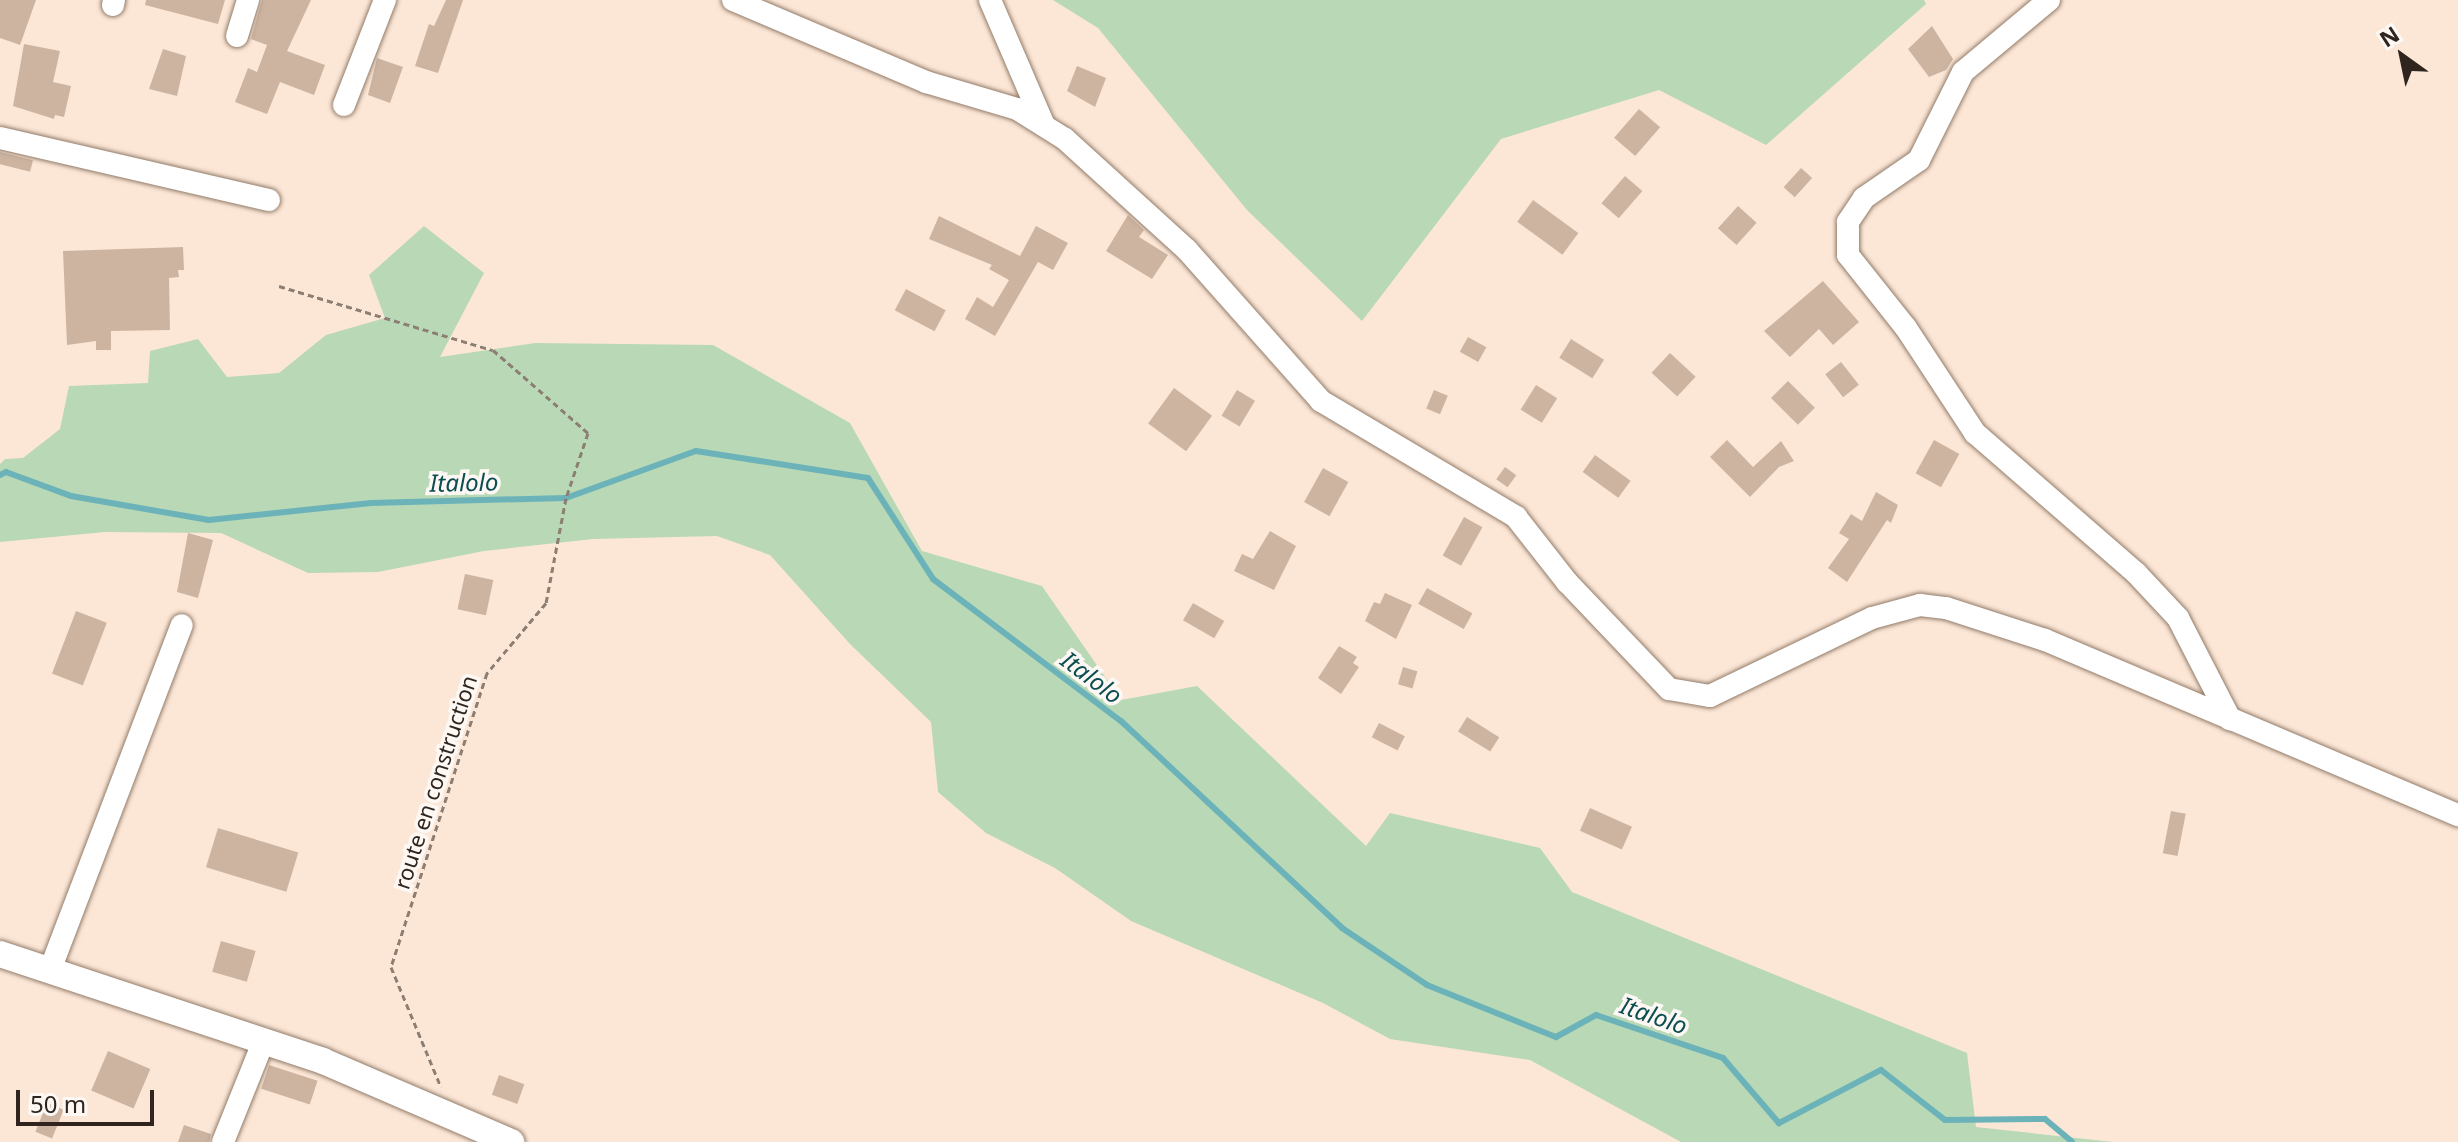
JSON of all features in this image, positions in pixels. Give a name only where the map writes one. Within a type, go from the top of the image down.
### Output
[{"type":"street","points":[[237,36],[248,0]]},
{"type":"street","points":[[344,105],[385,0]]},
{"type":"street","points":[[733,0],[855,54],[926,82],[1017,109],[1044,124],[1187,250],[1321,401],[1516,517],[1567,582],[1669,689],[1710,696],[1848,628],[1920,605],[1946,608],[2045,640],[2458,815]]},
{"type":"street","points":[[990,0],[1044,124]]},
{"type":"street","points":[[2049,0],[1963,72],[1919,160],[1864,198],[1848,222],[1848,255],[1906,328],[1975,433],[2136,573],[2178,618],[2230,719]]},
{"type":"street","points":[[0,138],[269,200]]},
{"type":"street","points":[[50,970],[182,625]]},
{"type":"street","points":[[0,954],[264,1040],[511,1142]]},
{"type":"street","points":[[223,1142],[264,1040]]},
{"type":"path","name":"route en construction","points":[[279,286],[493,350],[588,433],[566,498],[546,603],[487,673],[391,967],[454,1117]]},
{"type":"green space","points":[[1053,0],[1924,0],[1926,4],[1766,145],[1659,90],[1501,139],[1362,321],[1247,210],[1098,28]]},
{"type":"green space","points":[[424,226],[484,273],[440,357],[535,343],[713,345],[850,423],[922,551],[1042,586],[1121,700],[1197,686],[1366,846],[1390,813],[1540,848],[1572,892],[1967,1053],[1976,1127],[2113,1142],[1681,1142],[1530,1060],[1390,1039],[1323,1003],[1131,921],[1055,868],[986,833],[938,792],[931,722],[850,644],[770,555],[717,536],[593,539],[484,551],[378,572],[308,573],[221,533],[105,532],[0,542],[0,464],[5,459],[23,458],[60,429],[69,386],[148,383],[150,351],[198,339],[227,377],[279,373],[326,335],[385,318],[369,275]]},
{"type":"building","points":[[0,0],[36,0],[20,45],[0,38]]},
{"type":"building","points":[[146,0],[225,0],[218,24],[145,5]]},
{"type":"building","points":[[262,0],[311,0],[287,51],[325,65],[314,95],[280,82],[267,114],[235,102],[248,68],[257,72],[267,45],[251,39]]},
{"type":"building","points":[[446,0],[463,0],[438,73],[415,66],[429,24],[434,26]]},
{"type":"building","points":[[1932,26],[1953,59],[1946,70],[1929,77],[1908,49]]},
{"type":"building","points":[[24,44],[60,51],[53,82],[71,86],[64,117],[55,115],[54,119],[13,106]]},
{"type":"building","points":[[163,49],[186,56],[177,96],[149,89]]},
{"type":"building","points":[[377,58],[403,67],[390,103],[368,95]]},
{"type":"building","points":[[1077,66],[1106,78],[1095,107],[1067,91]]},
{"type":"building","points":[[1639,109],[1660,127],[1635,156],[1614,138]]},
{"type":"building","points":[[0,152],[33,160],[30,172],[0,164]]},
{"type":"building","points":[[1801,168],[1812,178],[1795,197],[1784,187]]},
{"type":"building","points":[[1625,176],[1642,191],[1619,218],[1601,203]]},
{"type":"building","points":[[1533,200],[1578,233],[1562,255],[1517,222]]},
{"type":"building","points":[[1738,206],[1757,223],[1737,245],[1718,228]]},
{"type":"building","points":[[1128,215],[1144,230],[1139,237],[1168,255],[1152,279],[1106,251]]},
{"type":"building","points":[[939,216],[1020,256],[1036,226],[1068,243],[1053,270],[1038,262],[995,336],[965,319],[977,297],[993,307],[1009,280],[989,269],[992,265],[929,239]]},
{"type":"building","points":[[183,247],[184,270],[178,270],[179,277],[169,278],[170,330],[111,331],[111,350],[96,350],[96,341],[67,345],[63,251]]},
{"type":"building","points":[[1823,281],[1859,322],[1833,345],[1819,329],[1790,357],[1764,331]]},
{"type":"building","points":[[906,289],[946,310],[934,331],[895,310]]},
{"type":"building","points":[[1468,337],[1486,347],[1478,362],[1460,352]]},
{"type":"building","points":[[1571,339],[1604,360],[1592,378],[1559,358]]},
{"type":"building","points":[[1670,353],[1696,377],[1677,397],[1652,373]]},
{"type":"building","points":[[1841,362],[1859,385],[1843,397],[1825,374]]},
{"type":"building","points":[[1788,381],[1815,408],[1798,425],[1771,398]]},
{"type":"building","points":[[1536,385],[1557,398],[1542,423],[1521,410]]},
{"type":"building","points":[[1174,388],[1212,416],[1186,451],[1148,424]]},
{"type":"building","points":[[1237,390],[1255,401],[1240,427],[1222,416]]},
{"type":"building","points":[[1434,390],[1448,396],[1440,414],[1426,408]]},
{"type":"building","points":[[1727,440],[1753,467],[1781,441],[1794,461],[1779,467],[1750,497],[1710,457]]},
{"type":"building","points":[[1934,440],[1959,454],[1941,487],[1916,473]]},
{"type":"building","points":[[1595,455],[1631,481],[1618,498],[1583,472]]},
{"type":"building","points":[[1505,467],[1516,475],[1508,487],[1496,479]]},
{"type":"building","points":[[1323,468],[1348,482],[1329,516],[1304,502]]},
{"type":"building","points":[[1876,492],[1898,505],[1891,523],[1887,520],[1847,582],[1828,568],[1849,539],[1839,533],[1851,514],[1862,521]]},
{"type":"building","points":[[1464,517],[1482,527],[1461,566],[1443,555]]},
{"type":"building","points":[[1270,531],[1296,546],[1274,590],[1234,571],[1242,554],[1253,559]]},
{"type":"building","points":[[188,533],[213,540],[198,598],[177,592]]},
{"type":"building","points":[[465,574],[493,580],[486,615],[458,609]]},
{"type":"building","points":[[1427,588],[1472,613],[1464,629],[1418,604]]},
{"type":"building","points":[[1385,593],[1412,605],[1396,639],[1365,621],[1374,602],[1380,604]]},
{"type":"building","points":[[1193,603],[1224,621],[1214,638],[1183,620]]},
{"type":"building","points":[[76,611],[107,623],[83,685],[52,674]]},
{"type":"building","points":[[1339,646],[1357,657],[1353,663],[1359,667],[1341,694],[1318,678]]},
{"type":"building","points":[[1403,667],[1417,671],[1412,688],[1398,684]]},
{"type":"building","points":[[1467,717],[1499,737],[1490,752],[1458,731]]},
{"type":"building","points":[[1379,723],[1405,736],[1398,750],[1372,737]]},
{"type":"building","points":[[1590,808],[1632,827],[1622,850],[1580,831]]},
{"type":"building","points":[[2171,811],[2186,814],[2178,856],[2163,853]]},
{"type":"building","points":[[218,828],[298,853],[286,892],[206,867]]},
{"type":"building","points":[[221,941],[256,951],[247,982],[212,972]]},
{"type":"building","points":[[108,1051],[150,1069],[134,1109],[91,1091]]},
{"type":"building","points":[[269,1065],[318,1081],[310,1105],[261,1089]]},
{"type":"building","points":[[499,1075],[524,1084],[517,1104],[492,1095]]},
{"type":"building","points":[[47,1103],[64,1110],[52,1138],[35,1132]]},
{"type":"building","points":[[184,1125],[211,1134],[209,1142],[178,1142]]},
{"type":"waterway","name":"Italolo","points":[[0,475],[6,472],[71,496],[209,520],[371,503],[566,498],[696,451],[868,478],[933,579],[1121,721],[1342,928],[1427,985],[1556,1037],[1596,1015],[1723,1058],[1779,1123],[1881,1070],[1945,1120],[2045,1119],[2072,1142]]}]
